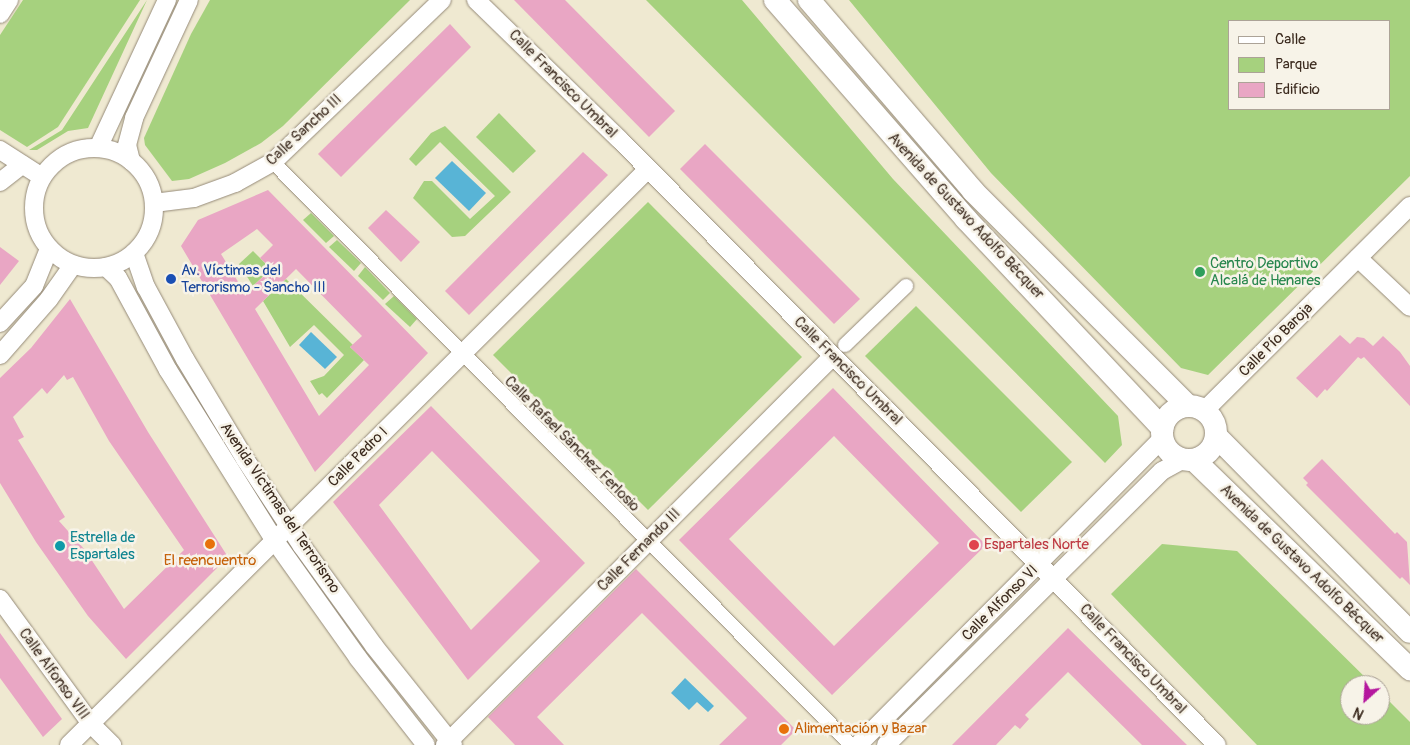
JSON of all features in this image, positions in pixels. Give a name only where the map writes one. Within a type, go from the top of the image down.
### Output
[{"type":"street","points":[[0,14],[9,0]]},
{"type":"street","points":[[98,148],[167,0]]},
{"type":"street","points":[[131,161],[128,145],[134,118],[189,0]]},
{"type":"street","name":"Calle Francisco Umbral","points":[[476,0],[648,169],[839,351],[1040,564],[1217,745]]},
{"type":"street","name":"Avenida de Gustavo Adolfo Bécquer","points":[[776,0],[966,219],[1162,433]]},
{"type":"street","name":"Avenida de Gustavo Adolfo Bécquer","points":[[809,0],[973,191],[1165,387],[1196,408]]},
{"type":"street","name":"Calle Sancho III","points":[[154,203],[194,198],[235,183],[273,162],[435,5]]},
{"type":"street","points":[[98,148],[115,152],[131,161],[146,178],[154,203],[152,224],[134,253],[106,267],[73,265],[49,249],[38,233],[33,213],[35,194],[42,177],[50,167],[69,153],[98,148]]},
{"type":"street","points":[[0,150],[42,177]]},
{"type":"street","name":"Calle Rafael Sánchez Ferlosio","points":[[273,162],[647,542],[851,745]]},
{"type":"street","points":[[0,182],[22,165]]},
{"type":"street","name":"Calle Pedro I","points":[[69,745],[648,169]]},
{"type":"street","name":"Calle Pío Baroja","points":[[1196,408],[1358,258],[1410,206]]},
{"type":"street","points":[[0,324],[34,286],[49,249]]},
{"type":"street","name":"Avenida Víctimas del Terrorismo","points":[[134,253],[146,286],[185,359],[289,527],[374,646],[449,744]]},
{"type":"street","points":[[1358,258],[1410,307]]},
{"type":"street","points":[[0,355],[49,299],[73,265]]},
{"type":"street","name":"Avenida Víctimas del Terrorismo","points":[[106,267],[118,278],[168,370],[275,541],[358,658],[426,745]]},
{"type":"street","points":[[839,351],[906,286]]},
{"type":"street","name":"Calle Fernando III","points":[[449,744],[647,542],[839,351]]},
{"type":"street","points":[[1196,408],[1213,418],[1216,437],[1209,452],[1188,460],[1172,455],[1162,433],[1170,412],[1196,408]]},
{"type":"street","name":"Calle Alfonso VI","points":[[858,745],[1040,564],[1162,433]]},
{"type":"street","name":"Avenida de Gustavo Adolfo Bécquer","points":[[1216,437],[1410,632]]},
{"type":"street","name":"Avenida de Gustavo Adolfo Bécquer","points":[[1188,460],[1410,669]]},
{"type":"street","name":"Calle Alfonso VI","points":[[886,745],[1162,471],[1188,460]]},
{"type":"street","name":"Calle Alfonso VIII","points":[[0,599],[91,724],[112,745]]},
{"type":"green space","points":[[23,0],[140,0],[58,127],[27,147],[0,130],[0,35]]},
{"type":"green space","points":[[147,0],[88,128],[68,131],[37,150],[29,150],[62,130]]},
{"type":"green space","points":[[210,0],[410,0],[283,126],[261,143],[225,163],[189,179],[172,181],[145,145],[144,138],[191,34]]},
{"type":"green space","points":[[646,0],[742,0],[893,179],[1118,416],[1122,445],[1105,463]]},
{"type":"green space","name":"Centro Deportivo Alcalá de Henares","points":[[849,0],[1410,0],[1410,176],[1208,375],[1181,368],[991,173]]},
{"type":"green space","points":[[499,113],[536,151],[513,173],[476,137]]},
{"type":"green space","points":[[445,126],[511,192],[465,236],[452,237],[413,198],[424,181],[432,181],[470,219],[495,196],[440,142],[416,166],[409,159],[431,133]]},
{"type":"green space","points":[[648,202],[802,357],[648,510],[493,355]]},
{"type":"green space","points":[[311,213],[334,236],[326,243],[303,220]]},
{"type":"green space","points":[[337,240],[361,263],[354,271],[329,247]]},
{"type":"green space","points":[[253,251],[271,269],[253,286],[239,264]]},
{"type":"green space","points":[[365,267],[390,293],[383,300],[358,276]]},
{"type":"green space","points":[[286,279],[353,345],[350,347],[364,360],[327,398],[322,393],[319,395],[310,381],[324,376],[344,355],[314,325],[290,347],[263,301]]},
{"type":"green space","points":[[394,296],[417,319],[410,327],[385,304]]},
{"type":"green space","points":[[916,306],[1072,462],[1021,512],[865,356]]},
{"type":"green space","points":[[1162,544],[1237,551],[1363,675],[1340,675],[1340,725],[1390,725],[1390,702],[1410,722],[1410,745],[1257,745],[1111,594]]},
{"type":"water","points":[[452,161],[486,193],[469,211],[435,178]]},
{"type":"water","points":[[311,332],[337,357],[325,369],[299,345]]},
{"type":"water","points":[[685,678],[714,706],[708,712],[697,702],[689,710],[671,693]]},
{"type":"building","points":[[514,0],[565,0],[675,111],[649,137]]},
{"type":"building","points":[[450,24],[471,47],[341,177],[318,154]]},
{"type":"building","points":[[705,144],[860,299],[834,324],[680,169]]},
{"type":"building","points":[[583,152],[608,175],[469,315],[445,291]]},
{"type":"building","points":[[268,190],[428,353],[315,472],[181,246],[198,220]],"holes":[[[257,229],[273,245],[260,258],[272,269],[245,293],[221,254]],[[296,269],[362,336],[350,347],[369,365],[319,416],[255,309]]]},
{"type":"building","points":[[386,210],[420,242],[401,262],[368,228]]},
{"type":"building","points":[[0,247],[19,261],[0,285]]},
{"type":"building","points":[[70,299],[148,432],[228,557],[126,659],[88,616],[36,542],[0,483],[0,378],[31,348]],"holes":[[[64,375],[67,380],[73,377],[109,441],[184,550],[124,609],[85,550],[59,521],[65,517],[18,440],[24,437],[13,417],[42,388],[47,394]]]},
{"type":"building","points":[[1340,335],[1350,344],[1357,337],[1364,338],[1373,346],[1383,336],[1400,352],[1410,366],[1410,406],[1364,357],[1361,359],[1358,357],[1327,391],[1325,389],[1317,398],[1296,378]]},
{"type":"building","points":[[833,388],[986,545],[832,695],[679,540]],"holes":[[[834,436],[939,543],[834,646],[729,539]]]},
{"type":"building","points":[[431,406],[585,563],[468,680],[333,502]],"holes":[[[432,451],[540,561],[471,630],[379,505]]]},
{"type":"building","points":[[1322,459],[1395,534],[1397,532],[1407,542],[1410,585],[1402,577],[1400,579],[1306,485],[1308,483],[1303,478]]},
{"type":"building","points":[[636,569],[796,730],[781,745],[719,745],[747,718],[642,613],[537,717],[564,745],[515,745],[488,717]]},
{"type":"building","points":[[1068,628],[1187,745],[1142,745],[1068,672],[1025,715],[1029,719],[1020,729],[1015,725],[996,745],[952,745]]},
{"type":"building","points":[[0,633],[62,719],[43,737],[0,678]]},
{"type":"place","name":"Centro Deportivo Alcalá de Henares","points":[[1200,272]]},
{"type":"place","name":"Av. Víctimas del Terrorismo - Sancho III","points":[[171,279]]},
{"type":"place","name":"El reencuentro","points":[[210,544]]},
{"type":"place","name":"Espartales Norte","points":[[974,545]]},
{"type":"place","name":"Estrella de Espartales","points":[[60,546]]},
{"type":"place","name":"Alimentación y Bazar","points":[[784,729]]}]
